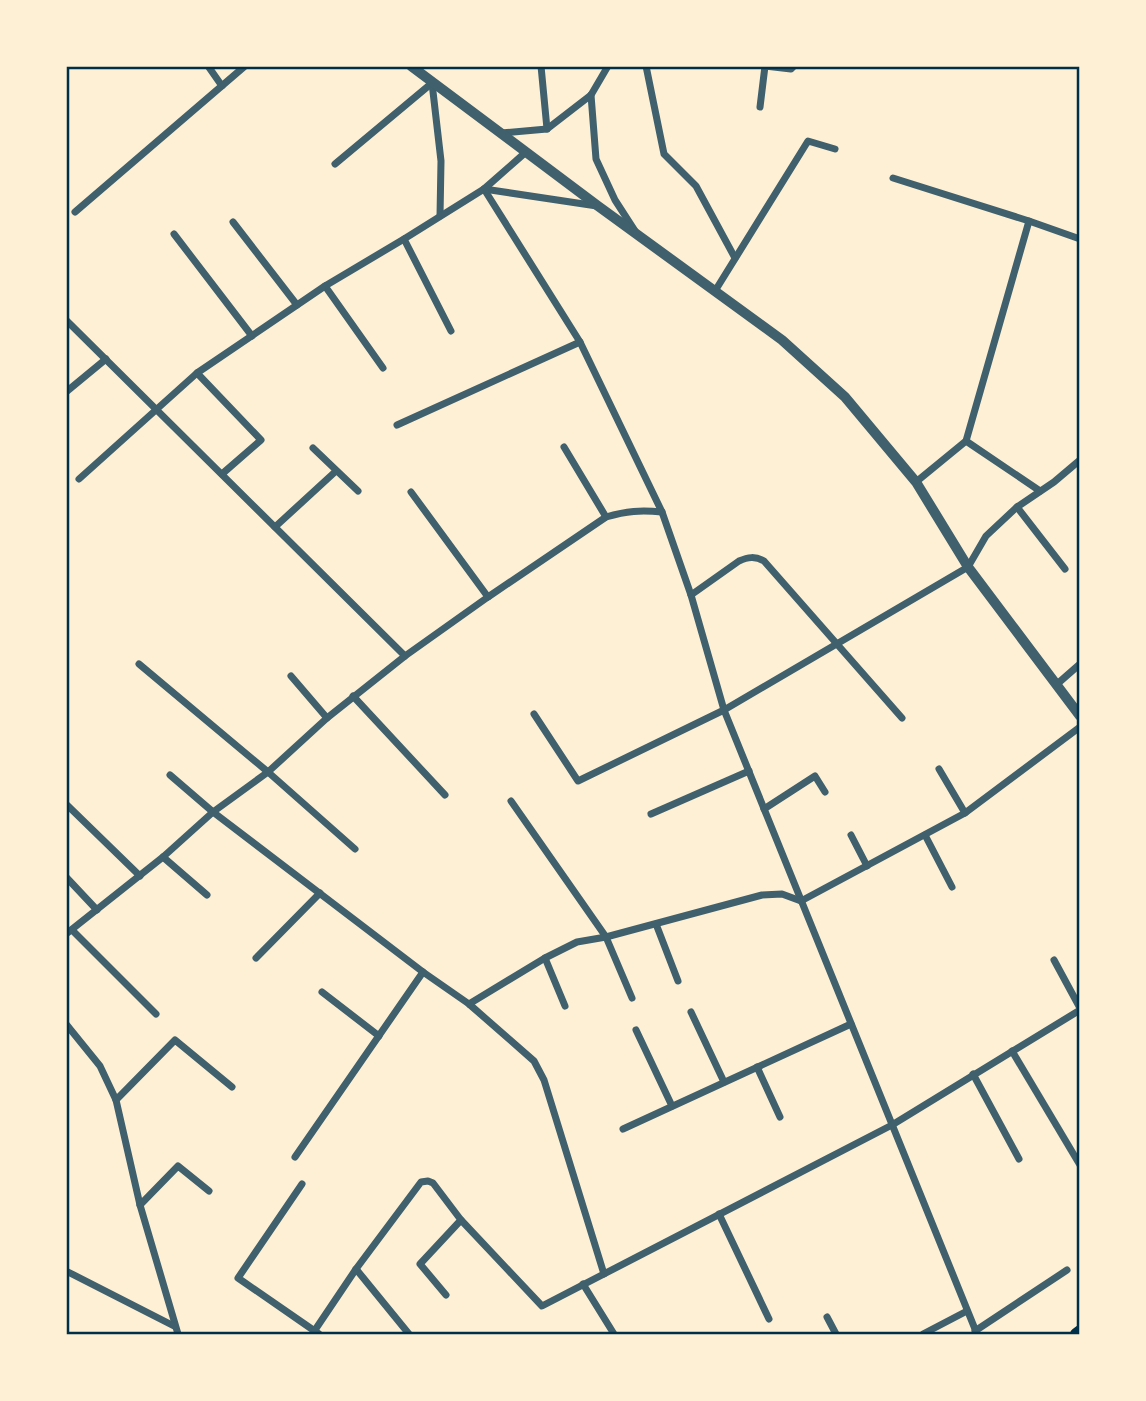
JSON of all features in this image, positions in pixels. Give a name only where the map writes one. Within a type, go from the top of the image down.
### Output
[{"type":"street","points":[[208,66],[222,86]]},
{"type":"street","points":[[75,212],[244,66]]},
{"type":"street","points":[[411,66],[782,340],[845,397],[916,482],[968,566],[1080,716]]},
{"type":"street","points":[[541,66],[547,129]]},
{"type":"street","points":[[501,133],[547,129],[591,95],[608,66]]},
{"type":"street","points":[[646,66],[664,154],[696,186],[735,258]]},
{"type":"street","points":[[760,107],[765,66],[791,69],[794,66]]},
{"type":"street","points":[[335,164],[432,83]]},
{"type":"street","points":[[432,83],[441,161],[440,216]]},
{"type":"street","points":[[591,95],[596,159],[615,200],[637,233]]},
{"type":"street","points":[[715,291],[808,141],[835,149]]},
{"type":"street","points":[[79,479],[197,373],[325,286],[484,189],[526,152]]},
{"type":"street","points":[[893,178],[1080,239]]},
{"type":"street","points":[[484,189],[598,206]]},
{"type":"street","points":[[484,189],[580,342],[662,512],[691,595],[724,710],[976,1333],[1067,1270]]},
{"type":"street","points":[[916,482],[966,442],[1029,221]]},
{"type":"street","points":[[233,222],[297,305]]},
{"type":"street","points":[[174,234],[252,336]]},
{"type":"street","points":[[404,239],[451,331]]},
{"type":"street","points":[[325,286],[383,368]]},
{"type":"street","points":[[66,320],[405,656]]},
{"type":"street","points":[[397,425],[580,342]]},
{"type":"street","points":[[66,392],[106,359]]},
{"type":"street","points":[[197,373],[261,440],[222,474]]},
{"type":"street","points":[[966,442],[1041,491]]},
{"type":"street","points":[[564,447],[606,517]]},
{"type":"street","points":[[313,448],[358,492]]},
{"type":"street","points":[[534,714],[578,781],[724,710],[968,566],[986,536],[1017,508],[1080,460]]},
{"type":"street","points":[[275,527],[336,471]]},
{"type":"street","points":[[411,492],[488,597]]},
{"type":"street","points":[[1017,508],[1065,569]]},
{"type":"street","points":[[156,1014],[69,932],[140,876],[213,812],[268,772],[353,696],[488,597],[606,517],[628,511],[662,512]]},
{"type":"street","points":[[691,595],[739,561],[748,557],[764,561],[902,718]]},
{"type":"street","points":[[139,664],[355,849]]},
{"type":"street","points":[[1056,685],[1080,664]]},
{"type":"street","points":[[291,676],[327,718]]},
{"type":"street","points":[[353,696],[445,795]]},
{"type":"street","points":[[468,1003],[577,942],[606,937],[762,895],[782,894],[801,901],[965,813],[1080,727]]},
{"type":"street","points":[[939,769],[965,813]]},
{"type":"street","points":[[651,814],[749,771]]},
{"type":"street","points":[[170,775],[213,812],[423,972],[468,1003],[534,1061],[548,1093],[604,1274]]},
{"type":"street","points":[[764,809],[815,776],[824,792]]},
{"type":"street","points":[[511,802],[606,937],[632,998]]},
{"type":"street","points":[[66,804],[140,876]]},
{"type":"street","points":[[851,835],[867,866]]},
{"type":"street","points":[[925,835],[952,887]]},
{"type":"street","points":[[163,856],[207,895]]},
{"type":"street","points":[[66,877],[97,910]]},
{"type":"street","points":[[256,958],[320,893]]},
{"type":"street","points":[[656,924],[678,981]]},
{"type":"street","points":[[545,958],[565,1006]]},
{"type":"street","points":[[302,1184],[238,1278],[317,1332],[356,1269],[421,1182],[428,1181],[433,1183],[461,1220],[542,1306],[892,1125],[1080,1009],[1054,960]]},
{"type":"street","points":[[295,1157],[423,972]]},
{"type":"street","points":[[322,992],[379,1036]]},
{"type":"street","points":[[691,1012],[724,1082]]},
{"type":"street","points":[[66,1024],[100,1066],[116,1100],[140,1205],[177,1335]]},
{"type":"street","points":[[623,1129],[851,1024]]},
{"type":"street","points":[[636,1030],[672,1106]]},
{"type":"street","points":[[116,1100],[175,1040],[232,1087]]},
{"type":"street","points":[[1013,1051],[1080,1165]]},
{"type":"street","points":[[757,1066],[780,1117]]},
{"type":"street","points":[[973,1074],[1019,1158]]},
{"type":"street","points":[[140,1205],[178,1166],[209,1191]]},
{"type":"street","points":[[719,1214],[769,1319]]},
{"type":"street","points":[[446,1295],[419,1264],[461,1220]]},
{"type":"street","points":[[356,1269],[409,1335]]},
{"type":"street","points":[[66,1271],[174,1326]]},
{"type":"street","points":[[583,1284],[614,1335]]},
{"type":"street","points":[[923,1335],[967,1311]]},
{"type":"street","points":[[827,1317],[836,1335]]}]
